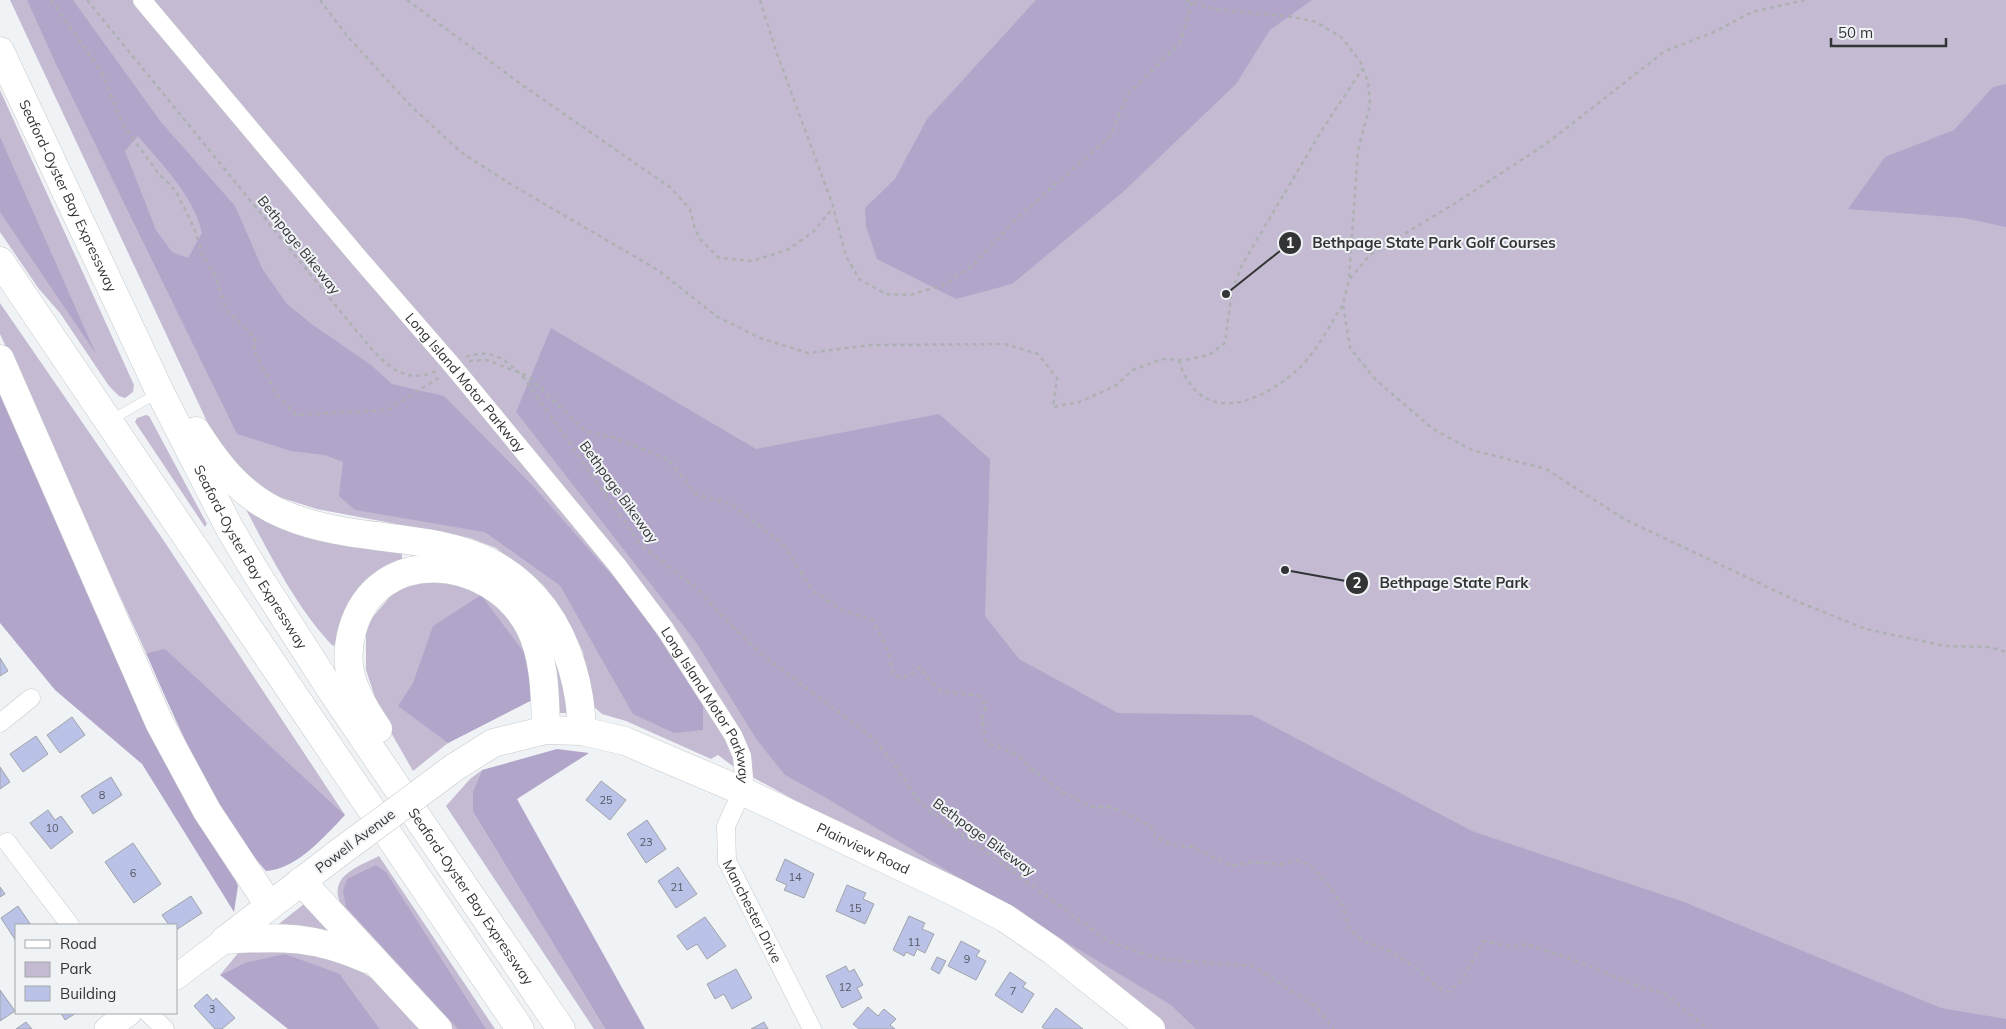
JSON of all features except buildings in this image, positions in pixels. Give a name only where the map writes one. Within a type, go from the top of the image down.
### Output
[{"type":"main road","name":"Seaford-Oyster Bay Expressway","points":[[0,50],[160,392],[209,489],[258,576],[333,694],[561,1029]]},
{"type":"main road","points":[[0,261],[520,1029]]},
{"type":"main road","points":[[131,329],[213,458],[237,486],[252,497],[284,515],[308,523],[463,551],[494,563],[518,581],[530,592],[550,618],[565,647],[580,700],[582,731]]},
{"type":"main road","points":[[0,359],[159,722],[203,804],[269,905]]},
{"type":"main road","points":[[429,834],[380,733],[361,701],[351,676],[348,650],[354,624],[360,611],[376,591],[386,583],[412,571],[439,567],[467,572],[496,589],[520,612],[534,638],[544,681],[546,730]]},
{"type":"main road","name":"Plainview Road","points":[[546,730],[582,731],[625,741],[742,791],[957,893],[1005,918],[1053,951],[1149,1028]]},
{"type":"main road","name":"Powell Avenue","points":[[178,975],[301,880],[455,767],[493,743],[546,730]]},
{"type":"main road","points":[[301,880],[374,962],[438,1029]]},
{"type":"main road","points":[[225,940],[301,938],[332,945],[374,962]]},
{"type":"main road","points":[[108,1029],[128,1014]]},
{"type":"street","name":"Long Island Motor Parkway","points":[[142,0],[359,258],[452,365],[617,565],[665,630],[733,736],[743,761],[742,791]]},
{"type":"street","points":[[0,723],[31,698]]},
{"type":"street","name":"Manchester Drive","points":[[742,791],[726,826],[727,860],[731,873],[812,1029]]},
{"type":"street","points":[[7,842],[69,924]]},
{"type":"street","points":[[149,1014],[165,1029]]},
{"type":"lane","points":[[108,421],[160,392]]},
{"type":"path","points":[[51,0],[102,73],[123,125],[159,174],[176,191],[194,228],[203,256],[215,275],[226,310],[251,334],[256,344],[253,349],[277,395],[296,415],[388,410],[452,365],[465,361],[487,360],[528,376],[585,431],[615,438],[668,460],[696,494],[732,505],[782,544],[813,590],[842,610],[873,620],[887,649],[893,673],[899,678],[908,676],[920,667],[930,681],[946,694],[980,696],[986,706],[982,718],[986,742],[1018,755],[1033,770],[1061,791],[1092,807],[1112,807],[1151,826],[1156,838],[1174,844],[1193,847],[1232,866],[1250,862],[1281,864],[1299,860],[1312,866],[1342,905],[1350,930],[1363,941],[1386,950],[1415,967],[1436,986],[1448,992],[1462,980],[1483,941],[1512,946],[1526,944],[1574,960],[1640,987],[1664,993],[1708,1029]]},
{"type":"path","name":"Bethpage Bikeway","points":[[87,0],[354,328],[385,362],[406,376],[428,375],[469,356],[492,355],[506,360],[518,373],[641,545],[700,591],[733,627],[769,660],[869,735],[890,758],[915,796],[930,811],[1108,941],[1159,959],[1253,966],[1316,1007],[1334,1029]]},
{"type":"path","points":[[320,0],[347,36],[411,106],[462,153],[520,190],[658,270],[716,316],[760,338],[808,352],[870,346],[1005,344],[1038,354],[1057,378],[1053,407],[1079,402],[1115,386],[1133,370],[1162,360],[1178,360],[1209,355],[1224,343],[1232,290],[1242,265],[1322,130],[1363,68]]},
{"type":"path","points":[[407,0],[525,87],[671,188],[690,209],[695,229],[700,239],[719,258],[752,261],[787,250],[813,232],[834,207]]},
{"type":"path","points":[[760,0],[776,51],[834,207],[846,256],[859,279],[886,294],[910,295],[946,284],[974,264],[1017,218],[1111,136],[1127,95],[1180,43],[1192,2]]},
{"type":"path","points":[[1178,360],[1188,382],[1204,397],[1224,404],[1244,402],[1271,390],[1298,369],[1343,304],[1349,280],[1358,150],[1370,105],[1368,82],[1360,61],[1341,38],[1316,22],[1293,17],[1214,9],[1186,0]]},
{"type":"path","points":[[1349,280],[1370,256],[1546,144],[1665,52],[1714,32],[1752,12],[1805,0]]},
{"type":"path","points":[[1343,304],[1350,348],[1376,380],[1433,429],[1464,446],[1472,450],[1546,468],[1624,520],[1800,602],[1866,630],[1944,646],[1990,646],[2006,652]]},
{"type":"green space","points":[[10,0],[2006,0],[2006,1029],[1151,1029],[1033,931],[734,767],[718,755],[711,759],[626,721],[602,714],[588,698],[583,652],[561,609],[543,585],[496,548],[470,538],[317,509],[276,496],[237,467],[210,428]],"holes":[[[510,505],[618,636],[599,653],[560,586],[484,532]]]},
{"type":"green space","points":[[0,90],[134,385],[133,392],[125,398],[119,396],[109,386],[60,313],[39,289],[0,232]]},
{"type":"green space","points":[[0,303],[164,541],[345,815],[165,650],[146,653],[0,334]]},
{"type":"green space","points":[[149,416],[207,524],[205,527],[135,422],[137,418]]},
{"type":"green space","points":[[241,500],[402,549],[402,563],[338,643],[333,646],[319,631],[294,595],[271,557]]},
{"type":"green space","points":[[435,577],[474,585],[514,623],[529,659],[532,700],[448,743],[413,771],[381,715],[366,670],[366,625],[394,592]]},
{"type":"green space","points":[[557,644],[569,713],[557,713],[550,661]]},
{"type":"green space","points":[[482,770],[473,791],[473,812],[605,1029],[594,1029],[446,806],[470,779]]},
{"type":"green space","points":[[379,856],[495,1029],[451,1029],[340,903],[338,885],[342,879],[355,868]]},
{"type":"green space","points":[[304,904],[347,941],[275,927]]},
{"type":"green space","points":[[304,945],[352,966],[383,985],[423,1029],[380,1029],[340,974],[244,963],[220,975],[239,952]]},
{"type":"shaded area","points":[[27,0],[73,0],[161,122],[235,206],[263,270],[287,304],[313,325],[371,365],[392,384],[444,396],[533,486],[633,599],[703,704],[703,730],[674,733],[633,714],[560,586],[484,532],[355,510],[339,496],[343,462],[325,455],[291,451],[237,434],[56,64]],"holes":[[[138,136],[167,169],[185,194],[198,220],[202,233],[188,258],[172,252],[156,230],[125,151]]]},
{"type":"shaded area","points":[[1036,0],[1312,0],[1270,30],[1236,84],[1122,193],[1012,284],[956,299],[877,259],[866,226],[865,208],[895,179],[927,119]]},
{"type":"shaded area","points":[[2006,84],[2006,227],[1964,218],[1848,209],[1885,157],[1954,130],[1993,87]]},
{"type":"shaded area","points":[[0,137],[96,354],[0,212]]},
{"type":"shaded area","points":[[551,328],[756,449],[939,414],[990,459],[985,616],[1019,659],[1118,713],[1252,715],[1472,831],[1684,902],[1941,1008],[2006,1019],[2006,1029],[1196,1029],[1171,1005],[785,775],[757,740],[696,642],[516,412]]},
{"type":"shaded area","points":[[0,392],[229,863],[238,886],[234,912],[142,764],[55,690],[0,623]]},
{"type":"shaded area","points":[[481,595],[529,659],[532,700],[448,743],[398,706],[413,683],[433,626]]},
{"type":"shaded area","points":[[165,649],[345,815],[319,842],[299,858],[277,869],[266,871],[230,823],[198,767],[146,653]]},
{"type":"shaded area","points":[[557,749],[589,753],[517,799],[645,1029],[605,1029],[473,812],[473,791],[482,770]]},
{"type":"shaded area","points":[[376,865],[386,872],[486,1029],[458,1029],[346,907],[343,891],[347,879]]},
{"type":"shaded area","points":[[285,954],[340,974],[380,1029],[288,1029],[220,975],[244,963]]},
{"type":"place","name":"Bethpage State Park Golf Courses","points":[[1226,294]]},
{"type":"place","name":"Bethpage State Park","points":[[1285,570]]}]
